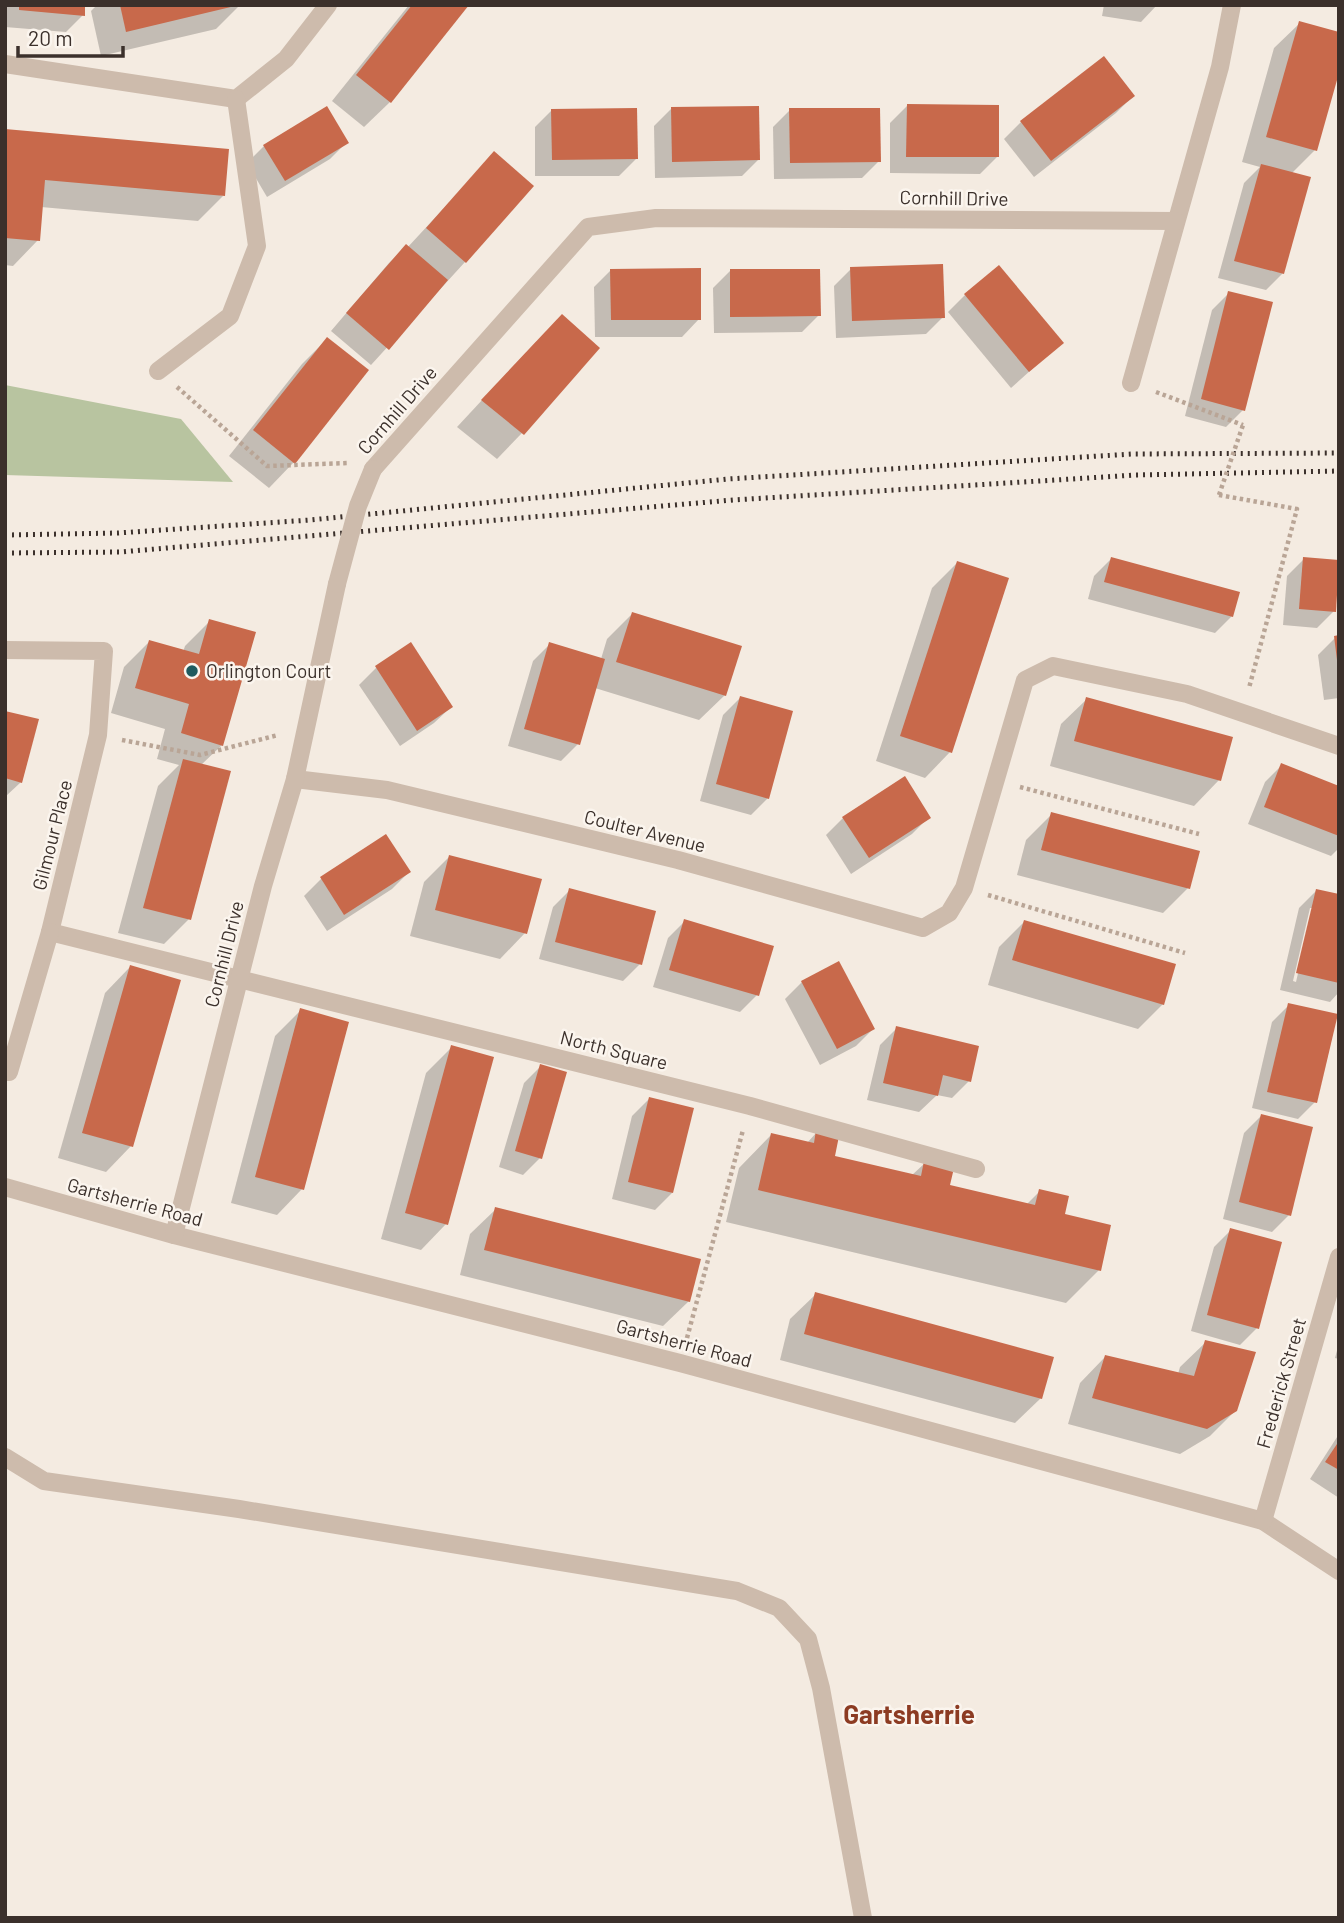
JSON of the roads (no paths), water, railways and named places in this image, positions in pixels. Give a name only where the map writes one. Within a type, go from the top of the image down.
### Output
[{"type":"street","points":[[5,64],[236,99],[286,59],[328,5]]},
{"type":"street","points":[[1131,383],[1220,67],[1232,5]]},
{"type":"street","points":[[158,371],[230,316],[257,246],[236,99]]},
{"type":"street","name":"Cornhill Drive","points":[[174,1235],[263,886],[295,779],[337,584],[358,506],[376,465],[589,227],[656,218],[1176,221]]},
{"type":"street","name":"Gilmour Place","points":[[5,650],[104,651],[98,735],[50,932],[9,1072]]},
{"type":"street","name":"Coulter Avenue","points":[[295,779],[400,793],[678,860],[923,928],[949,913],[964,888],[1025,680],[1053,666],[1187,694],[1339,746]]},
{"type":"street","points":[[50,932],[240,978]]},
{"type":"street","name":"North Square","points":[[240,978],[750,1105],[976,1169]]},
{"type":"street","name":"Gartsherrie Road","points":[[5,1187],[174,1235],[680,1363],[1263,1521],[1339,1572]]},
{"type":"street","name":"Frederick Street","points":[[1263,1521],[1339,1257]]},
{"type":"street","points":[[5,1457],[44,1481],[239,1509],[737,1591],[779,1608],[808,1639],[821,1688],[863,1918]]},
{"type":"railway","points":[[5,535],[118,533],[310,520],[728,479],[1132,454],[1339,453]]},
{"type":"railway","points":[[5,553],[120,552],[733,500],[1136,475],[1339,471]]},
{"type":"place","name":"Orlington Court","points":[[192,671]]},
{"type":"district","name":"Gartsherrie","points":[[909,1715]]}]
